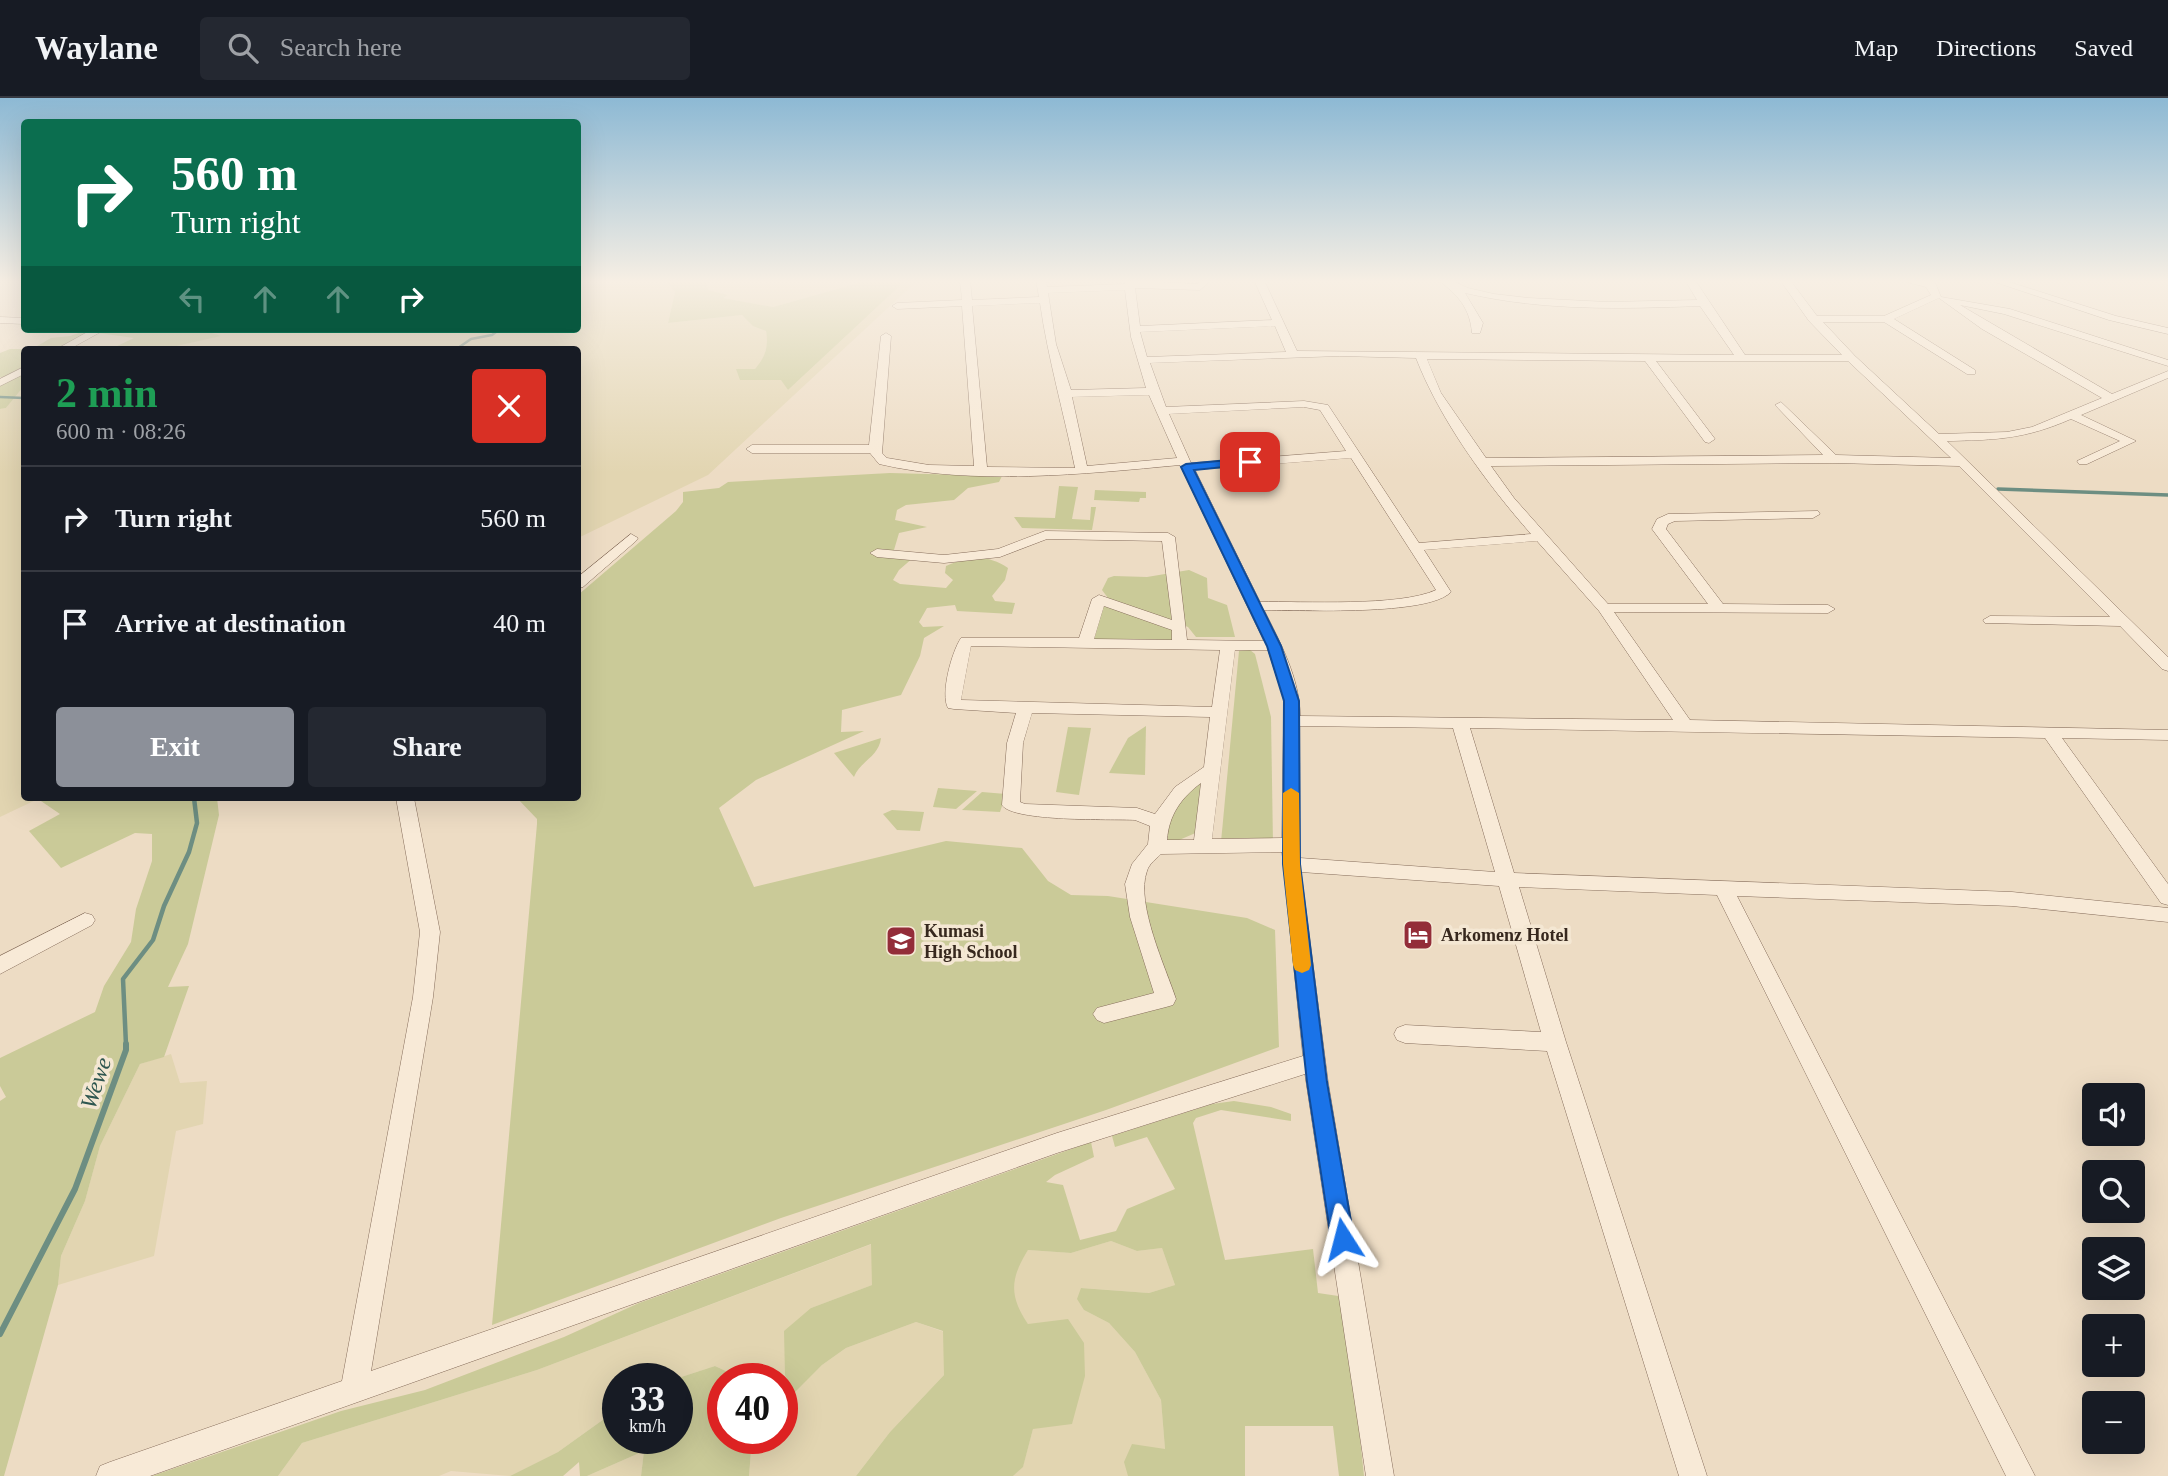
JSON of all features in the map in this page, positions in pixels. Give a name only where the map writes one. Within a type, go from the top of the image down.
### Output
[{"type":"street","points":[[885,344],[876,454],[883,461],[899,465],[981,470],[1082,471],[1355,454]]},
{"type":"street","points":[[969,344],[981,470]]},
{"type":"street","points":[[1051,344],[1066,394],[1082,471]]},
{"type":"street","points":[[1138,344],[1153,391],[1185,464],[1274,646],[1287,680],[1293,721],[1291,854],[1315,1062],[1380,1476]]},
{"type":"street","points":[[1288,344],[1293,355]]},
{"type":"street","points":[[1732,344],[1741,357]]},
{"type":"street","points":[[1837,344],[2164,659]]},
{"type":"street","points":[[1927,344],[1971,372]]},
{"type":"street","points":[[2017,344],[2113,398]]},
{"type":"street","points":[[2110,344],[2168,363]]},
{"type":"street","points":[[1142,360],[1293,355],[1850,358]]},
{"type":"street","points":[[1420,355],[1435,393],[1481,462],[1509,501],[1604,608],[1685,725]]},
{"type":"street","points":[[1647,357],[1709,439]]},
{"type":"street","points":[[5,380],[21,372]]},
{"type":"street","points":[[1937,438],[2007,436],[2035,430],[2168,374]]},
{"type":"street","points":[[1066,394],[1153,391]]},
{"type":"street","points":[[1163,411],[1314,405],[1324,407],[1444,592],[1438,598],[1412,602],[1255,606]]},
{"type":"street","points":[[1780,405],[1833,459]]},
{"type":"street","points":[[2072,415],[2130,440],[2083,461]]},
{"type":"street","points":[[752,449],[876,449]]},
{"type":"street","points":[[1481,462],[1833,459],[1962,462]]},
{"type":"street","points":[[1719,609],[1660,529],[1662,522],[1673,517],[1813,514]]},
{"type":"street","points":[[877,553],[944,559],[1000,553],[1045,535],[1168,537],[1180,628],[1179,646]]},
{"type":"street","points":[[1416,547],[1542,537]]},
{"type":"street","points":[[581,581],[631,538]]},
{"type":"street","points":[[1086,644],[1099,600],[1180,628]]},
{"type":"street","points":[[1604,608],[1828,609]]},
{"type":"street","points":[[1990,620],[2125,622]]},
{"type":"street","points":[[1220,712],[1026,708],[954,704],[952,699],[962,648],[966,641],[1274,646]]},
{"type":"street","points":[[1202,846],[1228,645]]},
{"type":"street","points":[[1026,708],[1016,743],[1012,805],[1023,810],[1137,814],[1159,823]]},
{"type":"street","points":[[1293,721],[1685,725],[2168,735]]},
{"type":"street","points":[[1460,722],[1555,1042],[1693,1476]]},
{"type":"street","points":[[2050,733],[2168,898]]},
{"type":"street","points":[[1104,1014],[1167,999],[1147,945],[1136,898],[1136,873],[1157,847],[1159,823],[1169,800],[1195,779],[1213,769]]},
{"type":"street","points":[[354,1389],[423,997],[430,932],[406,801]]},
{"type":"street","points":[[1157,847],[1202,846],[1291,854],[1507,880],[2012,899],[2168,915]]},
{"type":"street","points":[[1724,890],[2021,1476]]},
{"type":"street","points":[[0,966],[85,920]]},
{"type":"street","points":[[1405,1034],[1555,1042]]},
{"type":"street","points":[[110,1476],[1057,1143],[1315,1062]]},
{"type":"shaded area","points":[[767,344],[763,361],[755,369],[782,380],[788,390],[837,344],[849,344],[708,475],[581,537],[581,346],[176,346]]},
{"type":"shaded area","points":[[21,390],[21,801],[34,801],[0,817],[0,409],[6,408]]},
{"type":"shaded area","points":[[171,1054],[180,1083],[207,1081],[206,1093],[203,1124],[176,1131],[154,1256],[58,1285],[61,1256],[85,1201],[100,1146],[140,1064]]},
{"type":"shaded area","points":[[1111,1241],[1137,1251],[1162,1248],[1175,1285],[1149,1293],[1082,1288],[1084,1310],[1109,1323],[1135,1352],[1161,1400],[1165,1449],[1129,1472],[1128,1476],[1013,1476],[1023,1466],[1033,1429],[1028,1324],[1015,1306],[1013,1283],[1019,1265],[1028,1250],[1071,1253]]},
{"type":"shaded area","points":[[872,1244],[872,1285],[811,1308],[798,1372],[798,1363],[707,1363],[707,1369],[693,1373],[693,1363],[602,1363],[602,1420],[558,1452],[510,1476],[451,1471],[439,1476],[278,1476],[302,1443],[537,1370]]},
{"type":"shaded area","points":[[916,1322],[944,1332],[944,1375],[890,1432],[856,1476],[749,1476],[751,1454],[798,1454],[798,1388],[822,1365],[846,1348]]},
{"type":"shaded area","points":[[637,1454],[644,1454],[641,1476],[587,1476]]},
{"type":"green space","points":[[40,344],[68,344],[64,346],[37,346]]},
{"type":"green space","points":[[121,344],[184,344],[177,346],[117,346]]},
{"type":"green space","points":[[767,344],[837,344],[788,390],[781,380],[740,380],[736,369],[755,369],[764,356]]},
{"type":"green space","points":[[21,349],[21,369],[6,377],[0,377],[0,353]]},
{"type":"green space","points":[[21,375],[21,390],[6,408],[0,409],[0,386]]},
{"type":"green space","name":"Kumasi High School","points":[[890,473],[1002,476],[999,482],[968,488],[954,500],[906,505],[897,510],[895,520],[927,527],[899,533],[894,550],[914,557],[899,570],[893,580],[900,584],[946,588],[953,580],[945,573],[946,566],[962,560],[993,560],[1008,568],[1005,580],[992,596],[995,601],[1015,603],[1012,614],[957,611],[955,605],[927,608],[919,622],[923,627],[944,626],[924,638],[920,656],[901,695],[842,710],[841,732],[864,731],[756,780],[719,808],[754,887],[946,841],[1022,848],[1048,881],[1071,895],[1108,896],[1247,918],[1275,930],[1279,1047],[1106,1110],[781,1218],[492,1325],[537,824],[537,819],[520,801],[581,801],[581,592],[676,511],[683,502],[683,492],[719,488],[728,482]]},
{"type":"green space","points":[[1059,486],[1078,487],[1072,519],[1090,520],[1091,507],[1096,507],[1092,530],[1022,528],[1014,517],[1055,518]]},
{"type":"green space","points":[[1095,490],[1146,492],[1146,498],[1140,498],[1139,502],[1094,500]]},
{"type":"green space","points":[[1189,570],[1207,578],[1208,598],[1227,605],[1235,637],[1196,637],[1188,627],[1108,598],[1102,590],[1108,578],[1114,576],[1147,577]]},
{"type":"green space","points":[[1107,605],[1175,630],[1173,640],[1094,640],[1102,608]]},
{"type":"green space","points":[[1250,650],[1255,654],[1271,717],[1273,844],[1221,842],[1239,651]]},
{"type":"green space","points":[[1146,726],[1145,775],[1109,773],[1128,738]]},
{"type":"green space","points":[[1068,727],[1091,728],[1079,795],[1056,792]]},
{"type":"green space","points":[[881,738],[877,750],[854,777],[834,753]]},
{"type":"green space","points":[[1204,776],[1200,831],[1177,841],[1168,840],[1167,810]]},
{"type":"green space","points":[[938,788],[977,791],[956,809],[933,807]]},
{"type":"green space","points":[[982,792],[1006,794],[1000,812],[962,810]]},
{"type":"green space","points":[[41,801],[217,801],[219,815],[188,944],[168,987],[189,986],[164,1057],[140,1064],[100,1146],[85,1201],[61,1256],[58,1285],[4,1476],[0,1476],[0,1101],[6,1097],[0,1086],[0,1058],[95,1012],[104,986],[131,942],[136,909],[152,861],[152,834],[135,833],[61,868],[29,831],[60,814]]},
{"type":"green space","points":[[892,810],[924,812],[920,831],[897,830],[883,814]]},
{"type":"green space","points":[[1234,1101],[1271,1107],[1291,1114],[1291,1121],[1221,1110],[1196,1118],[1193,1123],[1225,1260],[1313,1249],[1318,1293],[1345,1297],[1364,1476],[1339,1476],[1333,1426],[1245,1426],[1245,1476],[1128,1476],[1124,1462],[1132,1444],[1165,1449],[1161,1400],[1135,1352],[1109,1323],[1084,1310],[1077,1299],[1081,1288],[1149,1293],[1175,1285],[1162,1248],[1137,1251],[1111,1241],[1071,1253],[1028,1250],[1022,1260],[1014,1287],[1017,1305],[1028,1324],[1068,1319],[1084,1343],[1085,1376],[1072,1424],[1033,1429],[1023,1467],[1013,1476],[856,1476],[890,1432],[944,1375],[943,1331],[916,1322],[846,1348],[822,1365],[798,1389],[798,1363],[785,1363],[784,1331],[811,1308],[872,1285],[871,1244],[537,1370],[302,1443],[278,1476],[152,1476],[341,1411],[425,1390],[564,1337],[639,1303],[1091,1142],[1094,1157],[1046,1182],[1063,1185],[1080,1240],[1116,1231],[1127,1209],[1175,1189],[1147,1137],[1115,1147],[1112,1136],[1212,1104]]},
{"type":"green space","points":[[707,1369],[707,1454],[751,1454],[749,1476],[641,1476],[644,1454],[693,1454],[693,1373]]},
{"type":"green space","points":[[602,1420],[602,1454],[637,1454],[587,1476],[580,1476],[579,1462],[563,1476],[510,1476],[558,1452]]},
{"type":"waterway","points":[[0,397],[21,398]]},
{"type":"waterway","points":[[1998,489],[2168,495]]},
{"type":"waterway","name":"Wewe","points":[[126,1045],[123,979],[153,940],[164,906],[189,852],[197,823],[194,801]]},
{"type":"waterway","name":"Wewe","points":[[0,1334],[75,1189],[126,1045]]},
{"type":"slow traffic","points":[[1291,793],[1291,864],[1302,965]]},
{"type":"place","name":"Arkomenz Hotel","points":[[1418,935]]},
{"type":"place","name":"Kumasi High School","points":[[901,941]]},
{"type":"route","points":[[1250,462],[1186,467],[1274,646],[1292,701],[1291,864],[1317,1082],[1343,1239]]}]
